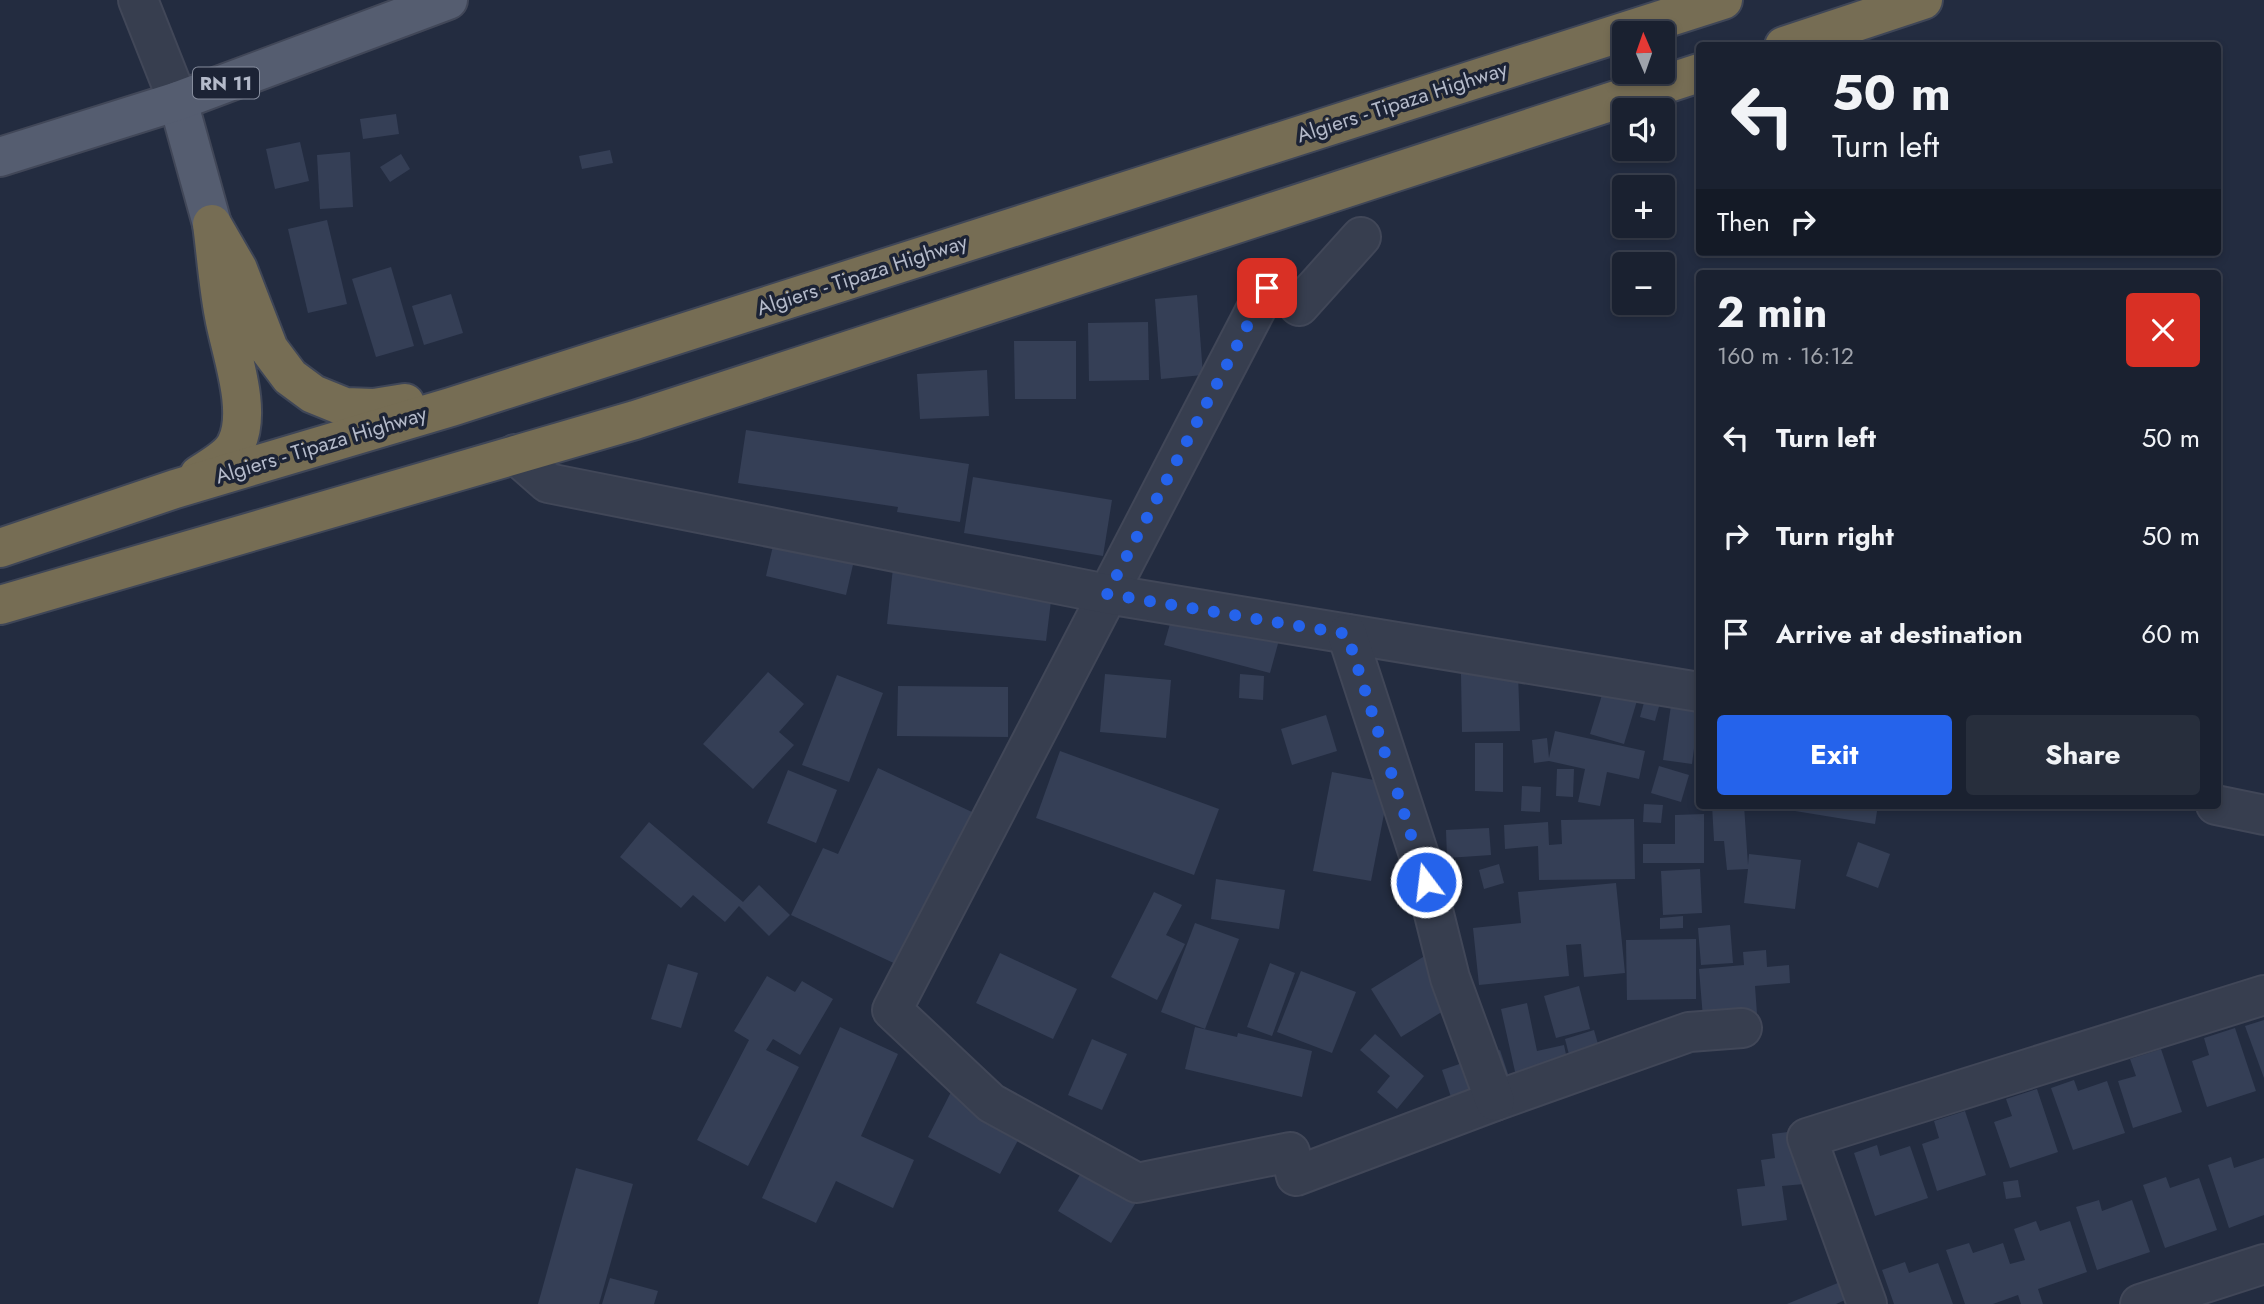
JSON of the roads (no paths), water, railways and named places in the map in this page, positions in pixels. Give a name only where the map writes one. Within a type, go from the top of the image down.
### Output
[{"type":"highway","name":"Algiers - Tipaza Highway","points":[[0,548],[175,489],[450,407],[1723,0]]},
{"type":"highway","points":[[1796,42],[1923,0]]},
{"type":"highway","points":[[0,605],[635,420],[1696,74]]},
{"type":"highway","points":[[212,224],[238,269],[269,349],[290,377],[313,394],[345,407],[374,408],[429,398],[580,351],[718,321]]},
{"type":"highway","points":[[175,489],[217,464],[236,445],[242,421],[240,391],[223,314],[212,224]]},
{"type":"main road","name":"RN 11","points":[[0,157],[178,101],[448,0]]},
{"type":"main road","points":[[178,101],[212,224]]},
{"type":"street","points":[[138,0],[178,101]]},
{"type":"street","points":[[1361,237],[1283,297],[1107,594],[892,1010],[991,1103],[1137,1182],[1290,1152],[1296,1176],[1689,1032],[1742,1028]]},
{"type":"street","points":[[515,454],[548,483],[1107,594],[1696,692]]},
{"type":"street","points":[[1347,634],[1420,858],[1450,978],[1495,1101]]},
{"type":"street","points":[[2221,806],[2264,815]]},
{"type":"street","points":[[1867,1304],[1807,1138],[2264,995]]},
{"type":"street","points":[[2140,1304],[2264,1264]]}]
